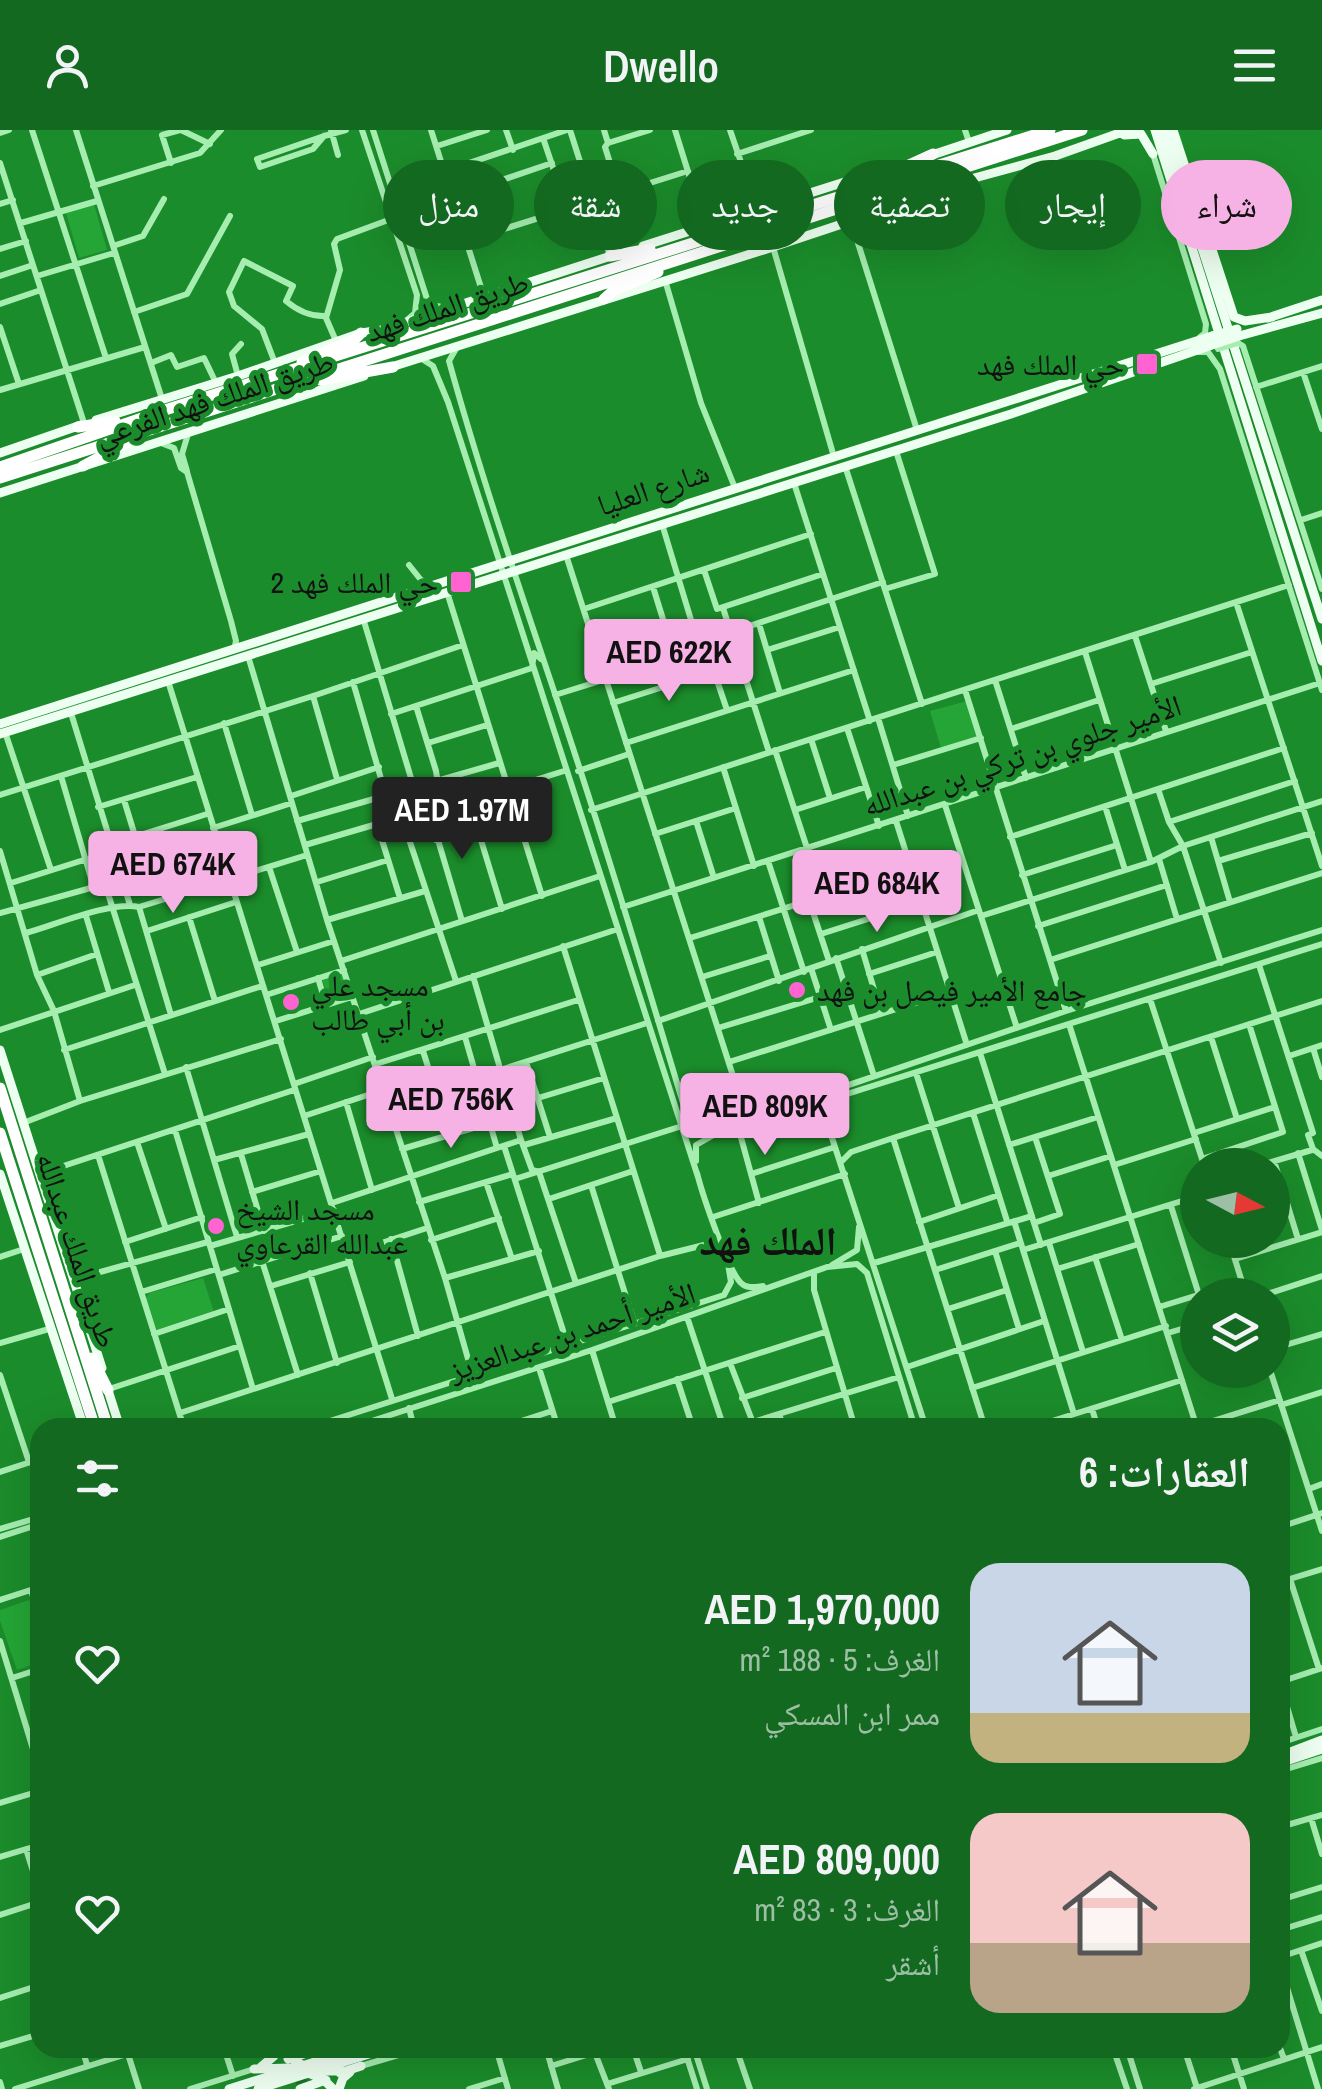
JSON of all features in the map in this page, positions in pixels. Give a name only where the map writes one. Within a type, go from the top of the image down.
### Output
[{"type":"highway","name":"طريق الملك فهد","points":[[958,160],[1050,130]]},
{"type":"highway","name":"طريق الملك فهد","points":[[1012,141],[1082,130]]},
{"type":"highway","points":[[921,160],[933,154]]},
{"type":"highway","points":[[610,256],[677,248]]},
{"type":"highway","name":"طريق الملك فهد","points":[[0,478],[165,410],[685,250]]},
{"type":"highway","name":"طريق الملك فهد","points":[[165,410],[282,387],[686,250]]},
{"type":"highway","points":[[604,299],[691,250]]},
{"type":"highway","points":[[288,373],[293,366],[361,333]]},
{"type":"highway","points":[[282,387],[393,367]]},
{"type":"highway","points":[[81,425],[165,410],[166,427],[83,466]]},
{"type":"highway","name":"طريق الملك فهد","points":[[0,466],[31,462]]},
{"type":"highway","name":"طريق الملك عبدالله","points":[[0,1088],[105,1418]]},
{"type":"highway","name":"طريق الملك عبدالله","points":[[0,1133],[92,1418]]},
{"type":"highway","points":[[0,1149],[20,1195]]},
{"type":"highway","points":[[70,1309],[108,1390]]},
{"type":"main road","points":[[1059,155],[1090,138],[1094,130]]},
{"type":"main road","name":"طريق الملك فهد الفرعي","points":[[985,175],[1059,155],[1128,130]]},
{"type":"main road","points":[[1155,130],[1322,661]]},
{"type":"main road","points":[[1164,130],[1321,615]]},
{"type":"main road","points":[[1174,130],[1234,317],[1272,321]]},
{"type":"main road","points":[[1107,138],[1141,134],[1153,154]]},
{"type":"main road","name":"طريق الملك فهد الفرعي","points":[[814,193],[969,142],[1012,141]]},
{"type":"main road","name":"طريق الملك فهد الفرعي","points":[[165,410],[216,383],[336,341],[382,330],[677,236]]},
{"type":"main road","name":"طريق الملك فهد الفرعي","points":[[0,493],[763,250]]},
{"type":"main road","name":"شارع العليا","points":[[2,730],[433,586],[566,555],[1016,397],[1238,336],[1322,300]]},
{"type":"main road","name":"شارع العليا","points":[[1272,321],[1322,314]]},
{"type":"main road","name":"شارع العليا","points":[[2,730],[71,713],[447,592],[736,488],[794,482],[896,451],[1182,351]]},
{"type":"main road","points":[[1016,397],[1000,404],[999,409],[1019,410]]},
{"type":"main road","points":[[966,414],[988,414],[969,427]]},
{"type":"main road","name":"طريق الملك فهد الفرعي","points":[[0,453],[81,425]]},
{"type":"main road","points":[[1317,646],[1321,683]]},
{"type":"main road","points":[[0,1050],[117,1418]]},
{"type":"main road","points":[[0,1064],[21,1130],[26,1167]]},
{"type":"main road","name":"طريق الملك عبدالله","points":[[0,1174],[5,1206],[24,1249],[80,1418]]},
{"type":"main road","points":[[64,1332],[82,1418]]},
{"type":"main road","points":[[1290,1755],[1322,1739]]},
{"type":"main road","points":[[1290,1758],[1319,1753]]},
{"type":"main road","points":[[254,2069],[272,2058]]},
{"type":"main road","points":[[254,2069],[291,2058],[336,2089],[343,2078],[361,2066]]},
{"type":"main road","points":[[299,2089],[311,2058]]},
{"type":"main road","points":[[282,2089],[321,2058]]},
{"type":"main road","points":[[229,2089],[328,2058]]},
{"type":"main road","points":[[338,2058],[343,2065],[361,2066]]},
{"type":"main road","points":[[258,2089],[356,2058]]},
{"type":"main road","points":[[299,2089],[361,2066]]},
{"type":"main road","points":[[265,2067],[344,2071]]},
{"type":"main road","points":[[254,2069],[273,2072],[274,2089]]},
{"type":"street","points":[[0,133],[9,130]]},
{"type":"street","points":[[32,130],[106,358]]},
{"type":"street","points":[[76,130],[165,410]]},
{"type":"street","points":[[171,162],[162,135],[180,130],[210,144]]},
{"type":"street","points":[[94,186],[200,153],[221,130]]},
{"type":"street","points":[[329,134],[313,149],[260,167],[257,159],[329,134],[346,130]]},
{"type":"street","points":[[362,130],[383,194]]},
{"type":"street","points":[[373,130],[383,161]]},
{"type":"street","points":[[431,130],[441,160]]},
{"type":"street","points":[[437,146],[487,130]]},
{"type":"street","points":[[506,130],[512,150]]},
{"type":"street","points":[[482,160],[567,130],[578,160]]},
{"type":"street","points":[[604,130],[608,143]]},
{"type":"street","points":[[609,160],[605,147],[608,143],[650,130]]},
{"type":"street","points":[[675,130],[685,160]]},
{"type":"street","points":[[730,130],[740,160]]},
{"type":"street","points":[[738,154],[791,133],[811,130]]},
{"type":"street","points":[[966,130],[969,142]]},
{"type":"street","points":[[1144,130],[1206,324],[1201,336],[1182,351]]},
{"type":"street","points":[[329,134],[338,156]]},
{"type":"street","points":[[544,138],[551,160]]},
{"type":"street","points":[[0,163],[68,370],[81,425]]},
{"type":"street","points":[[37,276],[143,236],[164,199]]},
{"type":"street","points":[[0,204],[13,200]]},
{"type":"street","points":[[21,223],[97,200]]},
{"type":"street","points":[[134,312],[186,294],[230,216]]},
{"type":"street","points":[[336,341],[326,316],[340,270],[334,244],[337,239],[383,222]]},
{"type":"street","points":[[0,249],[26,241]]},
{"type":"street","points":[[403,250],[420,292],[433,305],[446,308]]},
{"type":"street","points":[[407,320],[415,313],[420,292],[409,250]]},
{"type":"street","points":[[469,250],[484,298]]},
{"type":"street","points":[[608,250],[610,256]]},
{"type":"street","points":[[774,250],[834,458]]},
{"type":"street","points":[[860,250],[916,430]]},
{"type":"street","points":[[275,364],[262,329],[234,306],[230,292],[244,261],[293,286],[286,301],[294,308],[326,316]]},
{"type":"street","points":[[0,276],[33,266]]},
{"type":"street","points":[[664,279],[701,403],[736,488]]},
{"type":"street","points":[[0,304],[41,290]]},
{"type":"street","points":[[1248,362],[1248,341],[1272,321]]},
{"type":"street","points":[[0,327],[19,384]]},
{"type":"street","points":[[1238,336],[1318,560],[1322,589]]},
{"type":"street","points":[[1215,343],[1321,683]]},
{"type":"street","points":[[238,376],[232,354],[241,344]]},
{"type":"street","points":[[460,344],[449,360],[484,472],[532,668],[698,1177],[739,1282],[750,1288],[780,1283]]},
{"type":"street","points":[[0,390],[145,347]]},
{"type":"street","points":[[1182,351],[1204,351],[1220,369]]},
{"type":"street","points":[[151,363],[171,356],[177,367],[204,358],[216,383]]},
{"type":"street","points":[[421,359],[433,366],[448,402]]},
{"type":"street","points":[[1256,387],[1322,366]]},
{"type":"street","points":[[458,395],[444,367],[440,370],[448,402],[472,478],[555,695],[693,1128],[702,1130],[736,1123],[1066,1011],[1322,930]]},
{"type":"street","points":[[1303,372],[1322,429]]},
{"type":"street","points":[[188,434],[182,454],[231,621],[234,650]]},
{"type":"street","points":[[161,443],[174,448],[181,468],[187,472]]},
{"type":"street","points":[[555,695],[675,658],[730,633],[832,599],[935,574],[896,451]]},
{"type":"street","points":[[845,466],[922,704]]},
{"type":"street","points":[[472,478],[481,487],[484,472]]},
{"type":"street","points":[[794,482],[854,670],[908,816]]},
{"type":"street","points":[[1301,520],[1322,513]]},
{"type":"street","points":[[662,523],[726,710]]},
{"type":"street","points":[[584,610],[811,534]]},
{"type":"street","points":[[566,555],[742,1104],[736,1123],[759,1203]]},
{"type":"street","points":[[410,565],[421,580],[433,586]]},
{"type":"street","points":[[704,570],[807,848]]},
{"type":"street","points":[[720,609],[824,574]]},
{"type":"street","points":[[591,810],[1289,585]]},
{"type":"street","points":[[653,587],[675,658]]},
{"type":"street","points":[[447,592],[542,896]]},
{"type":"street","points":[[1236,602],[1322,866]]},
{"type":"street","points":[[363,618],[414,788]]},
{"type":"street","points":[[283,634],[288,619]]},
{"type":"street","points":[[231,621],[242,641],[250,644]]},
{"type":"street","points":[[759,624],[780,693]]},
{"type":"street","points":[[767,650],[840,626]]},
{"type":"street","points":[[596,654],[666,631]]},
{"type":"street","points":[[1135,636],[1166,732]]},
{"type":"street","points":[[0,795],[463,645]]},
{"type":"street","points":[[1085,652],[1131,797],[1178,919]]},
{"type":"street","points":[[1151,684],[1252,652]]},
{"type":"street","points":[[532,668],[534,653],[543,662]]},
{"type":"street","points":[[248,656],[327,920],[445,1278],[472,1374]]},
{"type":"street","points":[[390,714],[532,668]]},
{"type":"street","points":[[626,743],[854,670]]},
{"type":"street","points":[[613,703],[713,671]]},
{"type":"street","points":[[995,680],[1026,778]]},
{"type":"street","points":[[168,681],[392,1399]]},
{"type":"street","points":[[353,682],[393,820]]},
{"type":"street","name":"الأمير جلوي بن تركي بن عبدالله","points":[[624,908],[1321,683]]},
{"type":"street","points":[[966,690],[1066,1011]]},
{"type":"street","points":[[313,696],[337,779]]},
{"type":"street","points":[[1011,730],[1099,700]]},
{"type":"street","points":[[416,706],[436,771],[442,809]]},
{"type":"street","points":[[71,713],[122,882],[147,931],[171,1015]]},
{"type":"street","points":[[224,723],[252,815]]},
{"type":"street","points":[[428,742],[487,725]]},
{"type":"street","points":[[847,728],[879,826]]},
{"type":"street","points":[[2,730],[51,870]]},
{"type":"street","points":[[892,765],[981,738]]},
{"type":"street","points":[[812,739],[830,798]]},
{"type":"street","points":[[1010,837],[1284,748]]},
{"type":"street","points":[[578,770],[629,754]]},
{"type":"street","points":[[298,821],[499,763]]},
{"type":"street","points":[[213,828],[378,767]]},
{"type":"street","points":[[723,767],[754,866]]},
{"type":"street","points":[[305,845],[430,813],[564,771]]},
{"type":"street","points":[[62,776],[93,885]]},
{"type":"street","points":[[98,807],[197,777]]},
{"type":"street","points":[[1169,822],[1295,781]]},
{"type":"street","points":[[794,810],[866,787]]},
{"type":"street","points":[[1158,789],[1169,822],[1183,846],[1220,964]]},
{"type":"street","points":[[124,800],[147,875]]},
{"type":"street","points":[[658,1020],[929,927],[1030,901],[1155,861],[1183,846],[1322,801]]},
{"type":"street","points":[[945,804],[1017,1028]]},
{"type":"street","points":[[1105,806],[1125,870]]},
{"type":"street","points":[[656,834],[736,808]]},
{"type":"street","points":[[430,813],[462,921]]},
{"type":"street","points":[[138,836],[208,814]]},
{"type":"street","points":[[436,840],[515,815]]},
{"type":"street","points":[[402,818],[456,980]]},
{"type":"street","points":[[896,820],[967,1045]]},
{"type":"street","points":[[696,821],[714,878]]},
{"type":"street","points":[[377,824],[400,898]]},
{"type":"street","points":[[477,827],[502,909]]},
{"type":"street","points":[[1218,861],[1312,833]]},
{"type":"street","points":[[1211,837],[1230,902]]},
{"type":"street","points":[[1022,875],[1117,845]]},
{"type":"street","points":[[0,851],[80,1101]]},
{"type":"street","points":[[0,914],[221,852]]},
{"type":"street","points":[[26,933],[135,906],[307,854]]},
{"type":"street","points":[[11,883],[87,859]]},
{"type":"street","points":[[317,882],[388,860]]},
{"type":"street","points":[[768,861],[831,1030]]},
{"type":"street","points":[[269,867],[297,952]]},
{"type":"street","points":[[690,938],[910,868]]},
{"type":"street","points":[[1050,960],[1322,874]]},
{"type":"street","points":[[266,995],[318,978],[439,927],[600,876]]},
{"type":"street","points":[[105,884],[165,1074]]},
{"type":"street","points":[[1038,926],[1167,885]]},
{"type":"street","points":[[327,920],[425,891]]},
{"type":"street","points":[[809,900],[874,1076]]},
{"type":"street","points":[[147,931],[236,902]]},
{"type":"street","points":[[821,934],[921,902]]},
{"type":"street","points":[[86,916],[109,992]]},
{"type":"street","points":[[190,917],[215,1001]]},
{"type":"street","points":[[759,917],[779,981]]},
{"type":"street","points":[[359,1014],[618,928]]},
{"type":"street","points":[[258,965],[334,942]]},
{"type":"street","points":[[923,1418],[823,1110],[832,1098],[1322,944]]},
{"type":"street","points":[[563,946],[660,1256]]},
{"type":"street","points":[[862,949],[881,1014]]},
{"type":"street","points":[[869,974],[937,952]]},
{"type":"street","points":[[37,975],[97,954]]},
{"type":"street","points":[[702,977],[770,956]]},
{"type":"street","points":[[1259,964],[1318,1132],[1308,1135],[1313,1150],[1322,1156]]},
{"type":"street","points":[[473,976],[522,1143],[532,1170],[539,1172]]},
{"type":"street","points":[[318,978],[326,1005]]},
{"type":"street","points":[[0,1030],[135,985]]},
{"type":"street","points":[[64,1050],[263,986]]},
{"type":"street","points":[[729,1062],[950,992]]},
{"type":"street","points":[[276,1021],[352,996]]},
{"type":"street","points":[[718,1028],[820,998]]},
{"type":"street","points":[[1150,999],[1198,1148]]},
{"type":"street","points":[[39,1174],[374,1061],[422,1050],[578,1000]]},
{"type":"street","points":[[841,1162],[851,1152],[892,1138],[1322,1001]]},
{"type":"street","points":[[500,1070],[647,1023]]},
{"type":"street","points":[[1069,1023],[1180,1373]]},
{"type":"street","points":[[1240,1148],[1283,1132],[1249,1024]]},
{"type":"street","points":[[1211,1036],[1237,1119]]},
{"type":"street","points":[[464,1037],[490,1122],[540,1251],[567,1343]]},
{"type":"street","points":[[23,1123],[80,1101],[282,1040]]},
{"type":"street","points":[[1289,1056],[1322,1045]]},
{"type":"street","points":[[1313,1048],[1322,1076]]},
{"type":"street","points":[[422,1050],[449,1133]]},
{"type":"street","points":[[980,1053],[1033,1219],[1057,1269],[1083,1352]]},
{"type":"street","points":[[526,1062],[550,1137]]},
{"type":"street","points":[[186,1068],[238,1237]]},
{"type":"street","points":[[916,1072],[960,1208]]},
{"type":"street","points":[[538,1098],[604,1077]]},
{"type":"street","points":[[304,1116],[384,1090]]},
{"type":"street","points":[[346,1102],[372,1190]]},
{"type":"street","points":[[742,1104],[759,1115]]},
{"type":"street","points":[[780,1108],[811,1107],[831,1136]]},
{"type":"street","points":[[1048,1176],[1112,1161],[1275,1107]]},
{"type":"street","points":[[973,1112],[1022,1247],[1074,1414]]},
{"type":"street","points":[[1010,1145],[1098,1117]]},
{"type":"street","points":[[75,1279],[264,1231],[501,1147],[617,1118]]},
{"type":"street","points":[[402,1149],[490,1122]]},
{"type":"street","points":[[698,1177],[696,1145],[736,1123]]},
{"type":"street","points":[[419,1202],[486,1182],[539,1172],[682,1126]]},
{"type":"street","points":[[175,1130],[254,1389]]},
{"type":"street","points":[[214,1160],[310,1134]]},
{"type":"street","points":[[874,1263],[1011,1221],[1060,1214],[1035,1137]]},
{"type":"street","points":[[892,1138],[982,1418]]},
{"type":"street","points":[[137,1142],[166,1228]]},
{"type":"street","points":[[750,1174],[835,1148],[851,1152]]},
{"type":"street","points":[[1290,1156],[1313,1150]]},
{"type":"street","points":[[1241,1278],[1235,1259],[1322,1231],[1298,1153]]},
{"type":"street","points":[[240,1154],[264,1231]]},
{"type":"street","points":[[98,1156],[182,1418]]},
{"type":"street","points":[[252,1192],[321,1170]]},
{"type":"street","points":[[549,1199],[633,1171]]},
{"type":"street","points":[[539,1172],[576,1283]]},
{"type":"street","points":[[713,1218],[845,1174]]},
{"type":"street","points":[[486,1182],[512,1259]]},
{"type":"street","points":[[591,1185],[634,1322]]},
{"type":"street","points":[[920,1222],[1000,1195]]},
{"type":"street","points":[[935,1270],[995,1251],[1045,1244],[1180,1203]]},
{"type":"street","points":[[1171,1206],[1194,1278]]},
{"type":"street","points":[[1290,1214],[1298,1239]]},
{"type":"street","points":[[827,1267],[857,1250],[858,1216]]},
{"type":"street","points":[[125,1242],[202,1217]]},
{"type":"street","points":[[431,1240],[499,1218]]},
{"type":"street","points":[[271,1286],[427,1228]]},
{"type":"street","points":[[141,1292],[342,1236]]},
{"type":"street","points":[[391,1239],[418,1336]]},
{"type":"street","points":[[180,1412],[660,1256],[720,1241]]},
{"type":"street","points":[[1057,1269],[1140,1244]]},
{"type":"street","points":[[0,1257],[24,1249]]},
{"type":"street","points":[[445,1278],[540,1251]]},
{"type":"street","points":[[995,1251],[1019,1329]]},
{"type":"street","points":[[1095,1257],[1122,1340]]},
{"type":"street","name":"الأمير أحمد بن عبدالعزيز","points":[[344,1418],[392,1399],[724,1295],[730,1286],[728,1258]]},
{"type":"street","points":[[262,1261],[298,1375]]},
{"type":"street","name":"الأمير أحمد بن عبدالعزيز","points":[[379,1418],[539,1368],[827,1267],[857,1264],[864,1268],[899,1376]]},
{"type":"street","points":[[310,1273],[337,1364]]},
{"type":"street","points":[[814,1273],[814,1290],[825,1332],[852,1418]]},
{"type":"street","points":[[804,1276],[814,1290]]},
{"type":"street","points":[[1290,1286],[1322,1276]]},
{"type":"street","points":[[948,1310],[1007,1290]]},
{"type":"street","points":[[1160,1306],[1180,1300]]},
{"type":"street","points":[[154,1334],[229,1309]]},
{"type":"street","points":[[686,1317],[721,1418]]},
{"type":"street","points":[[907,1367],[1044,1321]]},
{"type":"street","points":[[972,1388],[1122,1340],[1180,1327]]},
{"type":"street","points":[[0,1343],[49,1329]]},
{"type":"street","points":[[608,1402],[825,1332]]},
{"type":"street","points":[[1290,1344],[1322,1334]]},
{"type":"street","points":[[108,1390],[240,1346]]},
{"type":"street","points":[[592,1350],[613,1418]]},
{"type":"street","points":[[730,1362],[749,1418]]},
{"type":"street","points":[[539,1368],[554,1418]]},
{"type":"street","points":[[742,1398],[836,1368]]},
{"type":"street","points":[[0,1375],[29,1462],[0,1472]]},
{"type":"street","points":[[771,1418],[899,1376],[912,1418]]},
{"type":"street","points":[[677,1380],[690,1418]]},
{"type":"street","points":[[1061,1418],[1180,1381]]},
{"type":"street","points":[[1185,1388],[1194,1418]]},
{"type":"street","points":[[1275,1388],[1286,1418]]},
{"type":"street","points":[[1228,1418],[1322,1392]]},
{"type":"street","points":[[408,1408],[411,1418]]},
{"type":"street","points":[[1092,1409],[1095,1418]]},
{"type":"street","points":[[531,1418],[552,1411]]},
{"type":"street","points":[[780,1414],[781,1418]]},
{"type":"street","points":[[1290,1430],[1322,1530]]},
{"type":"street","points":[[1309,1488],[1322,1484]]},
{"type":"street","points":[[1290,1523],[1320,1514]]},
{"type":"street","points":[[0,1530],[30,1522]]},
{"type":"street","points":[[1290,1679],[1321,1668],[1290,1579],[1322,1569]]},
{"type":"street","points":[[0,1600],[30,1590]]},
{"type":"street","points":[[1,1646],[30,1738]]},
{"type":"street","points":[[12,1678],[30,1672]]},
{"type":"street","points":[[1290,1717],[1296,1738]]},
{"type":"street","points":[[1290,1740],[1322,1729]]},
{"type":"street","points":[[1,1800],[30,1793]]},
{"type":"street","points":[[1290,1824],[1322,1814]]},
{"type":"street","points":[[1311,1818],[1322,1854]]},
{"type":"street","points":[[0,1857],[30,1848]]},
{"type":"street","points":[[26,1849],[30,1862]]},
{"type":"street","points":[[1290,1897],[1322,1887]]},
{"type":"street","points":[[0,1916],[30,1908]]},
{"type":"street","points":[[1290,1927],[1322,1917]]},
{"type":"street","points":[[1290,1953],[1322,1943]]},
{"type":"street","points":[[1301,1950],[1322,2011]]},
{"type":"street","points":[[0,1998],[30,1988]]},
{"type":"street","points":[[1290,1998],[1318,2089]]},
{"type":"street","points":[[0,2046],[30,2037]]},
{"type":"street","points":[[1290,2057],[1322,2047]]},
{"type":"street","points":[[85,2058],[88,2066]]},
{"type":"street","points":[[15,2089],[111,2058]]},
{"type":"street","points":[[133,2058],[139,2089]]},
{"type":"street","points":[[227,2058],[233,2076]]},
{"type":"street","points":[[361,2066],[388,2058]]},
{"type":"street","points":[[499,2058],[508,2089]]},
{"type":"street","points":[[549,2058],[558,2089]]},
{"type":"street","points":[[552,2066],[576,2058]]},
{"type":"street","points":[[596,2058],[608,2086],[688,2059],[697,2089]]},
{"type":"street","points":[[637,2058],[642,2072]]},
{"type":"street","points":[[697,2058],[707,2089]]},
{"type":"street","points":[[739,2058],[749,2088],[740,2089]]},
{"type":"street","points":[[1116,2058],[1127,2089]]},
{"type":"street","points":[[1130,2058],[1140,2089]]},
{"type":"street","points":[[1187,2058],[1196,2088],[1287,2058]]},
{"type":"street","points":[[1234,2058],[1244,2089]]},
{"type":"street","points":[[190,2089],[254,2069]]},
{"type":"street","points":[[468,2089],[505,2078]]},
{"type":"green space","points":[[94,204],[107,250],[79,258],[66,213]]},
{"type":"green space","points":[[967,701],[979,736],[941,748],[930,711]]},
{"type":"green space","points":[[342,972],[349,993],[329,1002],[322,979]]},
{"type":"green space","points":[[203,1278],[214,1312],[157,1331],[146,1298],[149,1293]]},
{"type":"green space","points":[[29,1600],[30,1665],[17,1670],[0,1610]]},
{"type":"tunnel","points":[[293,2058],[304,2089]]},
{"type":"place","name":"حي الملك فهد","points":[[1147,364]]},
{"type":"place","name":"حي الملك فهد 2","points":[[461,582]]},
{"type":"place","name":"جامع الأمير فيصل بن فهد","points":[[797,990]]},
{"type":"place","name":"مسجد علي بن أبي طالب","points":[[291,1002]]},
{"type":"place","name":"مسجد الشيخ عبدالله القرعاوي","points":[[216,1226]]},
{"type":"district","name":"الملك فهد","points":[[768,1240]]}]
